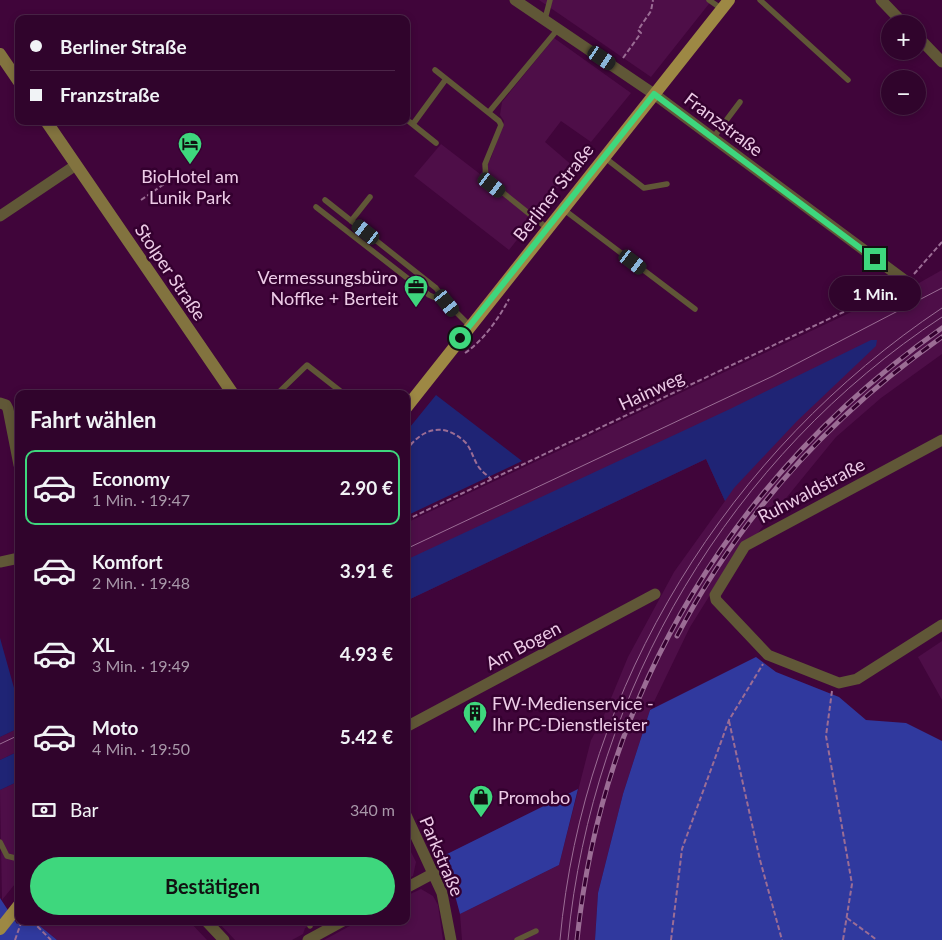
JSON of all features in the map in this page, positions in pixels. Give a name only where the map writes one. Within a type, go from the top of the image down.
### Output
[{"type":"main road","name":"Berliner Straße","points":[[410,403],[726,5]]},
{"type":"main road","points":[[0,54],[15,76]]},
{"type":"main road","name":"Stolper Straße","points":[[49,125],[230,390]]},
{"type":"main road","points":[[0,929],[15,920]]},
{"type":"street","name":"Franzstraße","points":[[515,0],[654,94],[906,282]]},
{"type":"street","points":[[881,0],[895,15]]},
{"type":"street","points":[[926,45],[942,62]]},
{"type":"street","points":[[0,216],[76,165]]},
{"type":"street","points":[[9,406],[15,441]]},
{"type":"street","name":"Ruhwaldstraße","points":[[768,655],[716,600],[716,592],[745,546],[942,440]]},
{"type":"street","points":[[0,562],[15,559]]},
{"type":"street","name":"Am Bogen","points":[[410,724],[656,594]]},
{"type":"street","points":[[768,655],[833,681],[844,683],[857,679],[942,625]]},
{"type":"street","name":"Parkstraße","points":[[410,823],[434,873],[446,907],[451,940]]},
{"type":"street","points":[[410,886],[434,873]]},
{"type":"street","points":[[210,925],[224,940]]},
{"type":"street","points":[[308,940],[336,925]]},
{"type":"lane","points":[[544,20],[550,0]]},
{"type":"lane","points":[[709,0],[726,5]]},
{"type":"lane","points":[[760,0],[848,80]]},
{"type":"lane","points":[[489,112],[558,28]]},
{"type":"lane","points":[[435,70],[499,121],[500,125],[485,164],[486,178],[548,228]]},
{"type":"lane","points":[[413,124],[446,79]]},
{"type":"lane","points":[[713,138],[740,102]]},
{"type":"lane","points":[[410,122],[436,143]]},
{"type":"lane","points":[[604,157],[644,188],[667,184]]},
{"type":"lane","points":[[352,221],[370,197]]},
{"type":"lane","points":[[325,200],[436,288],[447,303],[470,326]]},
{"type":"lane","points":[[316,207],[429,296],[447,303]]},
{"type":"lane","points":[[563,209],[696,309]]},
{"type":"lane","points":[[281,390],[307,365],[339,390]]},
{"type":"lane","points":[[0,842],[7,856],[15,858]]},
{"type":"lane","points":[[517,940],[536,931]]},
{"type":"path","points":[[616,68],[641,33],[638,30],[651,11],[653,0]]},
{"type":"path","points":[[141,200],[173,178]]},
{"type":"path","points":[[906,282],[942,242]]},
{"type":"path","name":"Hainweg","points":[[410,518],[906,282]]},
{"type":"path","points":[[411,444],[417,436],[431,430],[439,430],[455,436],[465,442],[478,466],[492,480]]},
{"type":"path","points":[[671,940],[682,849],[729,720],[768,655]]},
{"type":"path","points":[[833,681],[826,736],[852,884],[843,940]]},
{"type":"path","points":[[729,720],[760,860],[782,940]]},
{"type":"path","points":[[847,917],[878,940]]},
{"type":"path","points":[[15,920],[15,940]]},
{"type":"path","points":[[36,925],[51,940]]},
{"type":"shaded area","points":[[539,0],[712,0],[651,77]]},
{"type":"shaded area","points":[[554,38],[631,93],[591,142],[561,121],[545,142],[574,167],[509,250],[414,176],[441,144],[480,174],[491,158],[504,121],[500,115],[502,102]]},
{"type":"shaded area","points":[[942,270],[942,354],[881,398],[836,437],[720,579],[690,627],[650,710],[623,794],[598,893],[595,940],[462,940],[460,914],[559,865],[591,740],[602,720],[628,657],[674,572],[725,501],[706,459],[410,599],[410,521],[885,296],[919,283]]},
{"type":"shaded area","points":[[871,340],[877,340],[876,346],[797,421],[734,488],[725,501],[706,459],[410,599],[410,558],[730,409]]},
{"type":"shaded area","points":[[436,395],[522,461],[410,514],[410,427]]},
{"type":"shaded area","points":[[0,638],[15,691],[15,730],[0,737]]},
{"type":"shaded area","points":[[942,641],[942,700],[918,657]]},
{"type":"shaded area","points":[[756,657],[776,672],[839,697],[866,720],[906,723],[942,741],[942,940],[595,940],[598,893],[623,794],[650,710]]},
{"type":"shaded area","points":[[15,730],[15,753],[0,760],[0,737]]},
{"type":"shaded area","points":[[15,753],[15,783],[0,790],[0,760]]},
{"type":"shaded area","points":[[15,783],[15,884],[2,900],[0,790]]},
{"type":"shaded area","points":[[578,789],[559,865],[460,914],[453,888],[439,858]]},
{"type":"shaded area","points":[[410,850],[416,862],[413,876],[410,877]]},
{"type":"shaded area","points":[[421,889],[433,896],[438,905],[443,940],[324,940],[352,925],[410,925],[410,894]]},
{"type":"shaded area","points":[[0,898],[15,921],[15,925],[39,925],[57,940],[0,940]]},
{"type":"shaded area","points":[[39,925],[193,925],[207,940],[57,940]]},
{"type":"shaded area","points":[[221,925],[311,925],[305,928],[303,934],[292,940],[235,940]]},
{"type":"tram line","points":[[410,547],[773,376],[942,288]]},
{"type":"tram line","points":[[560,940],[574,845],[599,753],[635,665],[680,581],[734,503],[796,431],[865,365],[942,308]]},
{"type":"tram line","points":[[568,940],[582,847],[607,757],[641,669],[685,586],[737,509],[798,437],[866,373],[942,317]]},
{"type":"tram line","points":[[0,744],[15,737]]},
{"type":"railway","points":[[577,940],[592,848],[616,759],[650,674],[692,594],[743,519],[802,449],[869,385],[942,328]]},
{"type":"railway","points":[[677,636],[729,550],[759,509],[792,471],[826,434],[863,400],[901,367],[942,337]]},
{"type":"place","name":"BioHotel am Lunik Park","points":[[190,165]]},
{"type":"place","name":"Vermessungsbüro Noffke + Berteit","points":[[416,308]]},
{"type":"place","name":"FW-Medienservice - Ihr PC-Dienstleister","points":[[475,734]]},
{"type":"place","name":"Promobo","points":[[481,818]]},
{"type":"route","points":[[460,338],[654,94],[875,259]]}]
